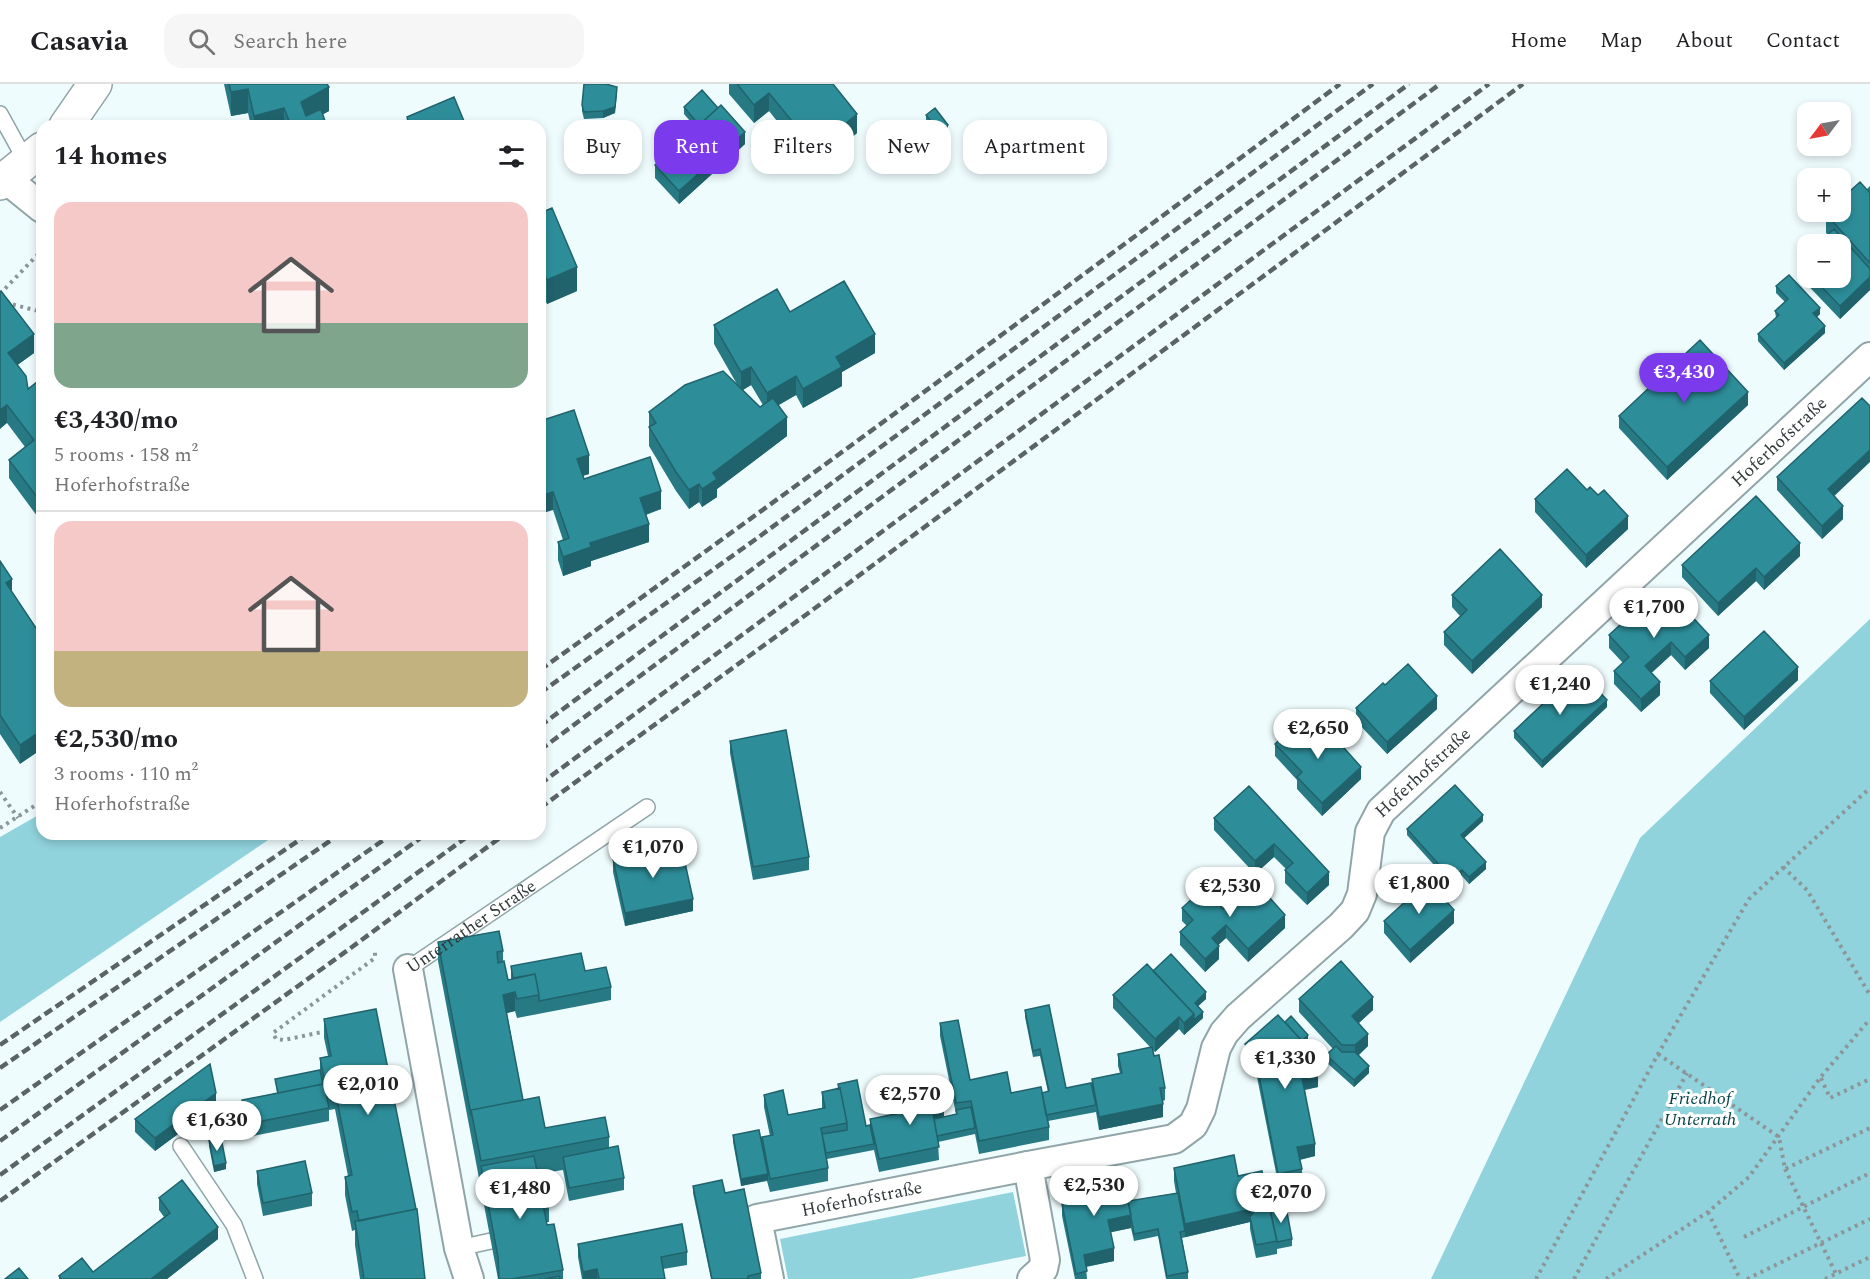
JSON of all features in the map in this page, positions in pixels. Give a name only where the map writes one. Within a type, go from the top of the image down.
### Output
[{"type":"main road","points":[[70,120],[95,84]]},
{"type":"street","points":[[19,168],[36,198]]},
{"type":"street","name":"Hoferhofstraße","points":[[769,1279],[757,1219],[1174,1139],[1193,1125],[1201,1109],[1216,1048],[1224,1033],[1238,1017],[1355,911],[1362,894],[1370,832],[1381,811],[1870,357]]},
{"type":"street","name":"Unterrather Straße","points":[[408,969],[459,1248],[469,1279]]},
{"type":"street","points":[[1028,1166],[1046,1260],[1043,1269],[1032,1279]]},
{"type":"lane","points":[[0,114],[19,168]]},
{"type":"lane","name":"Unterrather Straße","points":[[408,969],[647,807]]},
{"type":"lane","points":[[181,1146],[234,1226],[255,1279]]},
{"type":"lane","points":[[459,1248],[491,1241]]},
{"type":"path","points":[[36,257],[0,296],[11,304],[36,310]]},
{"type":"path","points":[[1536,1279],[1659,1054],[1749,899],[1870,788]]},
{"type":"path","points":[[0,792],[18,818]]},
{"type":"path","points":[[0,828],[36,805]]},
{"type":"path","points":[[1783,867],[1807,891],[1870,995]]},
{"type":"path","points":[[328,1030],[284,1040],[276,1039],[273,1033],[375,958],[375,952]]},
{"type":"path","points":[[1606,1279],[1708,1212],[1749,1178],[1820,1078],[1870,1019]]},
{"type":"path","points":[[1659,1054],[1779,1137],[1785,1169],[1836,1274]]},
{"type":"path","points":[[1574,1279],[1686,1073]]},
{"type":"path","points":[[1820,1078],[1830,1098],[1870,1079]]},
{"type":"path","points":[[1785,1169],[1870,1128]]},
{"type":"path","points":[[1744,1237],[1870,1173]]},
{"type":"path","points":[[1708,1212],[1740,1279]]},
{"type":"path","points":[[1747,1279],[1870,1219]]},
{"type":"path","points":[[1826,1279],[1870,1257]]},
{"type":"green space","name":"Friedhof Unterrath","points":[[1870,619],[1870,1279],[1431,1279],[1640,838]]},
{"type":"green space","points":[[36,816],[36,840],[268,840],[0,1022],[0,837]]},
{"type":"green space","points":[[1013,1192],[1026,1256],[911,1279],[788,1279],[780,1239]]},
{"type":"building","points":[[229,84],[327,84],[329,87],[301,102],[306,116],[321,109],[325,120],[289,120],[284,108],[254,116],[248,89],[231,92]]},
{"type":"building","points":[[584,84],[606,84],[617,87],[615,107],[603,111],[584,112],[582,105]]},
{"type":"building","points":[[737,84],[833,84],[857,114],[850,120],[791,120],[769,93],[754,105]]},
{"type":"building","points":[[702,90],[718,108],[705,120],[695,120],[684,107]]},
{"type":"building","points":[[454,97],[464,120],[408,120],[407,117]]},
{"type":"building","points":[[721,105],[734,120],[704,120]]},
{"type":"building","points":[[935,108],[944,120],[930,120],[926,115]]},
{"type":"building","points":[[739,125],[745,132],[739,137]]},
{"type":"building","points":[[663,174],[698,174],[679,191]]},
{"type":"building","points":[[1860,182],[1870,193],[1870,263],[1851,242],[1851,234],[1844,234],[1833,222],[1851,222],[1851,190]]},
{"type":"building","points":[[552,208],[577,267],[547,280],[546,278],[546,210]]},
{"type":"building","points":[[1834,229],[1838,234],[1828,234]]},
{"type":"building","points":[[1851,248],[1870,269],[1870,277],[1840,306],[1823,288],[1851,288]]},
{"type":"building","points":[[1789,275],[1797,284],[1797,288],[1801,288],[1820,308],[1813,313],[1825,326],[1784,363],[1758,334],[1779,315],[1775,311],[1788,299],[1776,286]]},
{"type":"building","points":[[844,281],[875,334],[836,357],[842,367],[803,389],[796,376],[767,393],[751,367],[741,372],[714,325],[777,289],[790,312]]},
{"type":"building","points":[[0,292],[34,334],[8,353],[26,376],[28,389],[36,383],[36,496],[9,460],[34,440],[7,405],[0,410]]},
{"type":"building","points":[[1700,340],[1748,392],[1667,467],[1619,416]]},
{"type":"building","points":[[723,371],[760,407],[773,398],[787,417],[713,473],[717,479],[702,489],[699,484],[689,490],[649,427],[656,423],[649,412],[685,385]]},
{"type":"building","points":[[1862,398],[1870,406],[1870,450],[1828,489],[1843,506],[1822,526],[1777,477]]},
{"type":"building","points":[[574,410],[589,455],[577,459],[584,479],[650,457],[661,491],[640,498],[649,524],[590,543],[591,547],[563,557],[558,542],[569,538],[553,492],[546,494],[546,419]]},
{"type":"building","points":[[1567,469],[1587,490],[1590,487],[1598,495],[1604,490],[1628,516],[1586,555],[1535,499]]},
{"type":"building","points":[[1756,496],[1800,543],[1764,577],[1756,568],[1718,603],[1682,565]]},
{"type":"building","points":[[1500,549],[1542,595],[1472,661],[1444,632],[1467,610],[1452,595]]},
{"type":"building","points":[[0,561],[12,579],[6,583],[36,628],[36,734],[20,745],[0,715]]},
{"type":"building","points":[[1657,591],[1667,602],[1673,596],[1709,635],[1685,657],[1671,642],[1645,666],[1660,682],[1641,699],[1614,671],[1629,657],[1609,635]]},
{"type":"building","points":[[1764,631],[1798,667],[1744,717],[1710,681]]},
{"type":"building","points":[[1408,664],[1437,696],[1387,742],[1356,708]]},
{"type":"building","points":[[1579,670],[1607,700],[1542,761],[1514,731]]},
{"type":"building","points":[[1303,718],[1330,747],[1337,740],[1361,767],[1322,803],[1297,777],[1302,772],[1275,744]]},
{"type":"building","points":[[786,730],[809,857],[753,867],[730,741]]},
{"type":"building","points":[[1455,785],[1483,815],[1461,835],[1486,862],[1469,877],[1462,870],[1452,879],[1407,829]]},
{"type":"building","points":[[1249,786],[1329,872],[1307,893],[1285,870],[1293,863],[1274,844],[1255,861],[1214,818]]},
{"type":"building","points":[[681,845],[693,899],[625,913],[613,859]]},
{"type":"building","points":[[1254,880],[1285,915],[1248,949],[1226,925],[1212,938],[1219,946],[1205,959],[1180,932],[1193,920],[1182,908],[1204,888],[1223,909]]},
{"type":"building","points":[[1428,881],[1454,910],[1410,950],[1384,921]]},
{"type":"building","points":[[499,931],[503,951],[497,952],[498,963],[504,961],[508,980],[535,974],[539,995],[517,999],[515,992],[503,995],[523,1100],[471,1110],[471,1115],[438,942]]},
{"type":"building","points":[[581,953],[585,971],[606,967],[611,987],[539,1001],[535,974],[513,978],[511,966]]},
{"type":"building","points":[[1171,954],[1206,992],[1195,1003],[1203,1012],[1194,1020],[1194,1014],[1153,971]]},
{"type":"building","points":[[1341,961],[1373,997],[1352,1016],[1368,1034],[1355,1045],[1342,1045],[1299,999]]},
{"type":"building","points":[[1147,964],[1194,1014],[1184,1023],[1179,1017],[1155,1039],[1113,995]]},
{"type":"building","points":[[1049,1005],[1066,1088],[1091,1083],[1096,1105],[1046,1115],[1042,1093],[1049,1091],[1040,1049],[1033,1051],[1025,1010]]},
{"type":"building","points":[[376,1009],[416,1209],[359,1221],[357,1211],[352,1212],[345,1177],[352,1175],[335,1090],[327,1092],[320,1058],[331,1056],[324,1019]]},
{"type":"building","points":[[1278,1015],[1315,1055],[1318,1074],[1302,1078],[1315,1144],[1297,1147],[1302,1169],[1278,1174],[1255,1054],[1245,1044]]},
{"type":"building","points":[[1291,1016],[1308,1035],[1302,1041],[1285,1022]]},
{"type":"building","points":[[958,1020],[970,1080],[1007,1072],[1011,1093],[1041,1087],[1049,1127],[979,1141],[971,1101],[956,1103],[940,1023]]},
{"type":"building","points":[[1336,1046],[1342,1052],[1355,1052],[1369,1066],[1354,1080],[1326,1055]]},
{"type":"building","points":[[1152,1047],[1154,1056],[1159,1055],[1165,1088],[1160,1088],[1163,1104],[1099,1117],[1092,1079],[1122,1073],[1118,1054]]},
{"type":"building","points":[[210,1064],[216,1093],[155,1138],[135,1119]]},
{"type":"building","points":[[320,1070],[323,1084],[278,1093],[275,1079]]},
{"type":"building","points":[[857,1080],[866,1126],[870,1125],[874,1144],[826,1153],[822,1134],[847,1130],[838,1084]]},
{"type":"building","points":[[939,1082],[944,1110],[933,1113],[939,1147],[879,1159],[870,1119],[921,1109],[916,1087]]},
{"type":"building","points":[[324,1084],[329,1108],[247,1124],[242,1100]]},
{"type":"building","points":[[840,1088],[847,1123],[821,1128],[828,1168],[770,1179],[762,1137],[773,1135],[764,1095],[783,1090],[788,1115],[825,1108],[822,1092]]},
{"type":"building","points":[[539,1097],[545,1128],[605,1117],[609,1137],[481,1161],[471,1110]]},
{"type":"building","points":[[971,1107],[975,1128],[937,1136],[934,1119],[957,1114],[956,1110]]},
{"type":"building","points":[[759,1130],[768,1174],[741,1179],[733,1135]]},
{"type":"building","points":[[221,1138],[226,1163],[214,1166],[209,1140]]},
{"type":"building","points":[[618,1146],[624,1178],[569,1188],[563,1157]]},
{"type":"building","points":[[1234,1155],[1238,1176],[1262,1171],[1277,1241],[1256,1245],[1250,1217],[1257,1208],[1185,1224],[1174,1168]]},
{"type":"building","points":[[534,1156],[540,1186],[545,1185],[549,1203],[543,1204],[547,1225],[554,1224],[563,1270],[512,1279],[499,1279],[498,1257],[481,1166]]},
{"type":"building","points":[[305,1161],[312,1193],[263,1203],[257,1171]]},
{"type":"building","points":[[1123,1176],[1131,1215],[1108,1220],[1114,1248],[1084,1255],[1087,1271],[1076,1274],[1062,1204],[1072,1202],[1068,1187]]},
{"type":"building","points":[[1302,1176],[1307,1200],[1283,1205],[1278,1180]]},
{"type":"building","points":[[182,1180],[218,1227],[151,1279],[61,1279],[59,1276],[82,1258],[93,1272],[170,1213],[159,1198]]},
{"type":"building","points":[[722,1180],[725,1193],[744,1189],[761,1273],[748,1276],[748,1279],[712,1279],[693,1186]]},
{"type":"building","points":[[1178,1193],[1185,1231],[1180,1232],[1188,1272],[1167,1276],[1158,1229],[1134,1234],[1128,1201]]},
{"type":"building","points":[[1286,1207],[1292,1239],[1277,1242],[1270,1210]]},
{"type":"building","points":[[417,1209],[425,1279],[364,1279],[355,1221]]},
{"type":"building","points":[[682,1224],[687,1252],[661,1257],[665,1279],[599,1279],[597,1269],[583,1272],[578,1244]]},
{"type":"building","points":[[19,1268],[28,1279],[5,1279]]},
{"type":"railway","points":[[546,666],[842,452],[1340,84]]},
{"type":"railway","points":[[546,689],[756,539],[1373,84]]},
{"type":"railway","points":[[546,722],[1409,84]]},
{"type":"railway","points":[[546,746],[1440,84]]},
{"type":"railway","points":[[546,780],[1489,84]]},
{"type":"railway","points":[[546,804],[807,614],[1523,84]]},
{"type":"railway","points":[[0,1045],[299,840]]},
{"type":"railway","points":[[0,1068],[331,840]]},
{"type":"railway","points":[[0,1110],[383,840]]},
{"type":"railway","points":[[0,1141],[418,840]]},
{"type":"railway","points":[[0,1175],[463,840]]},
{"type":"railway","points":[[0,1201],[497,840]]}]
